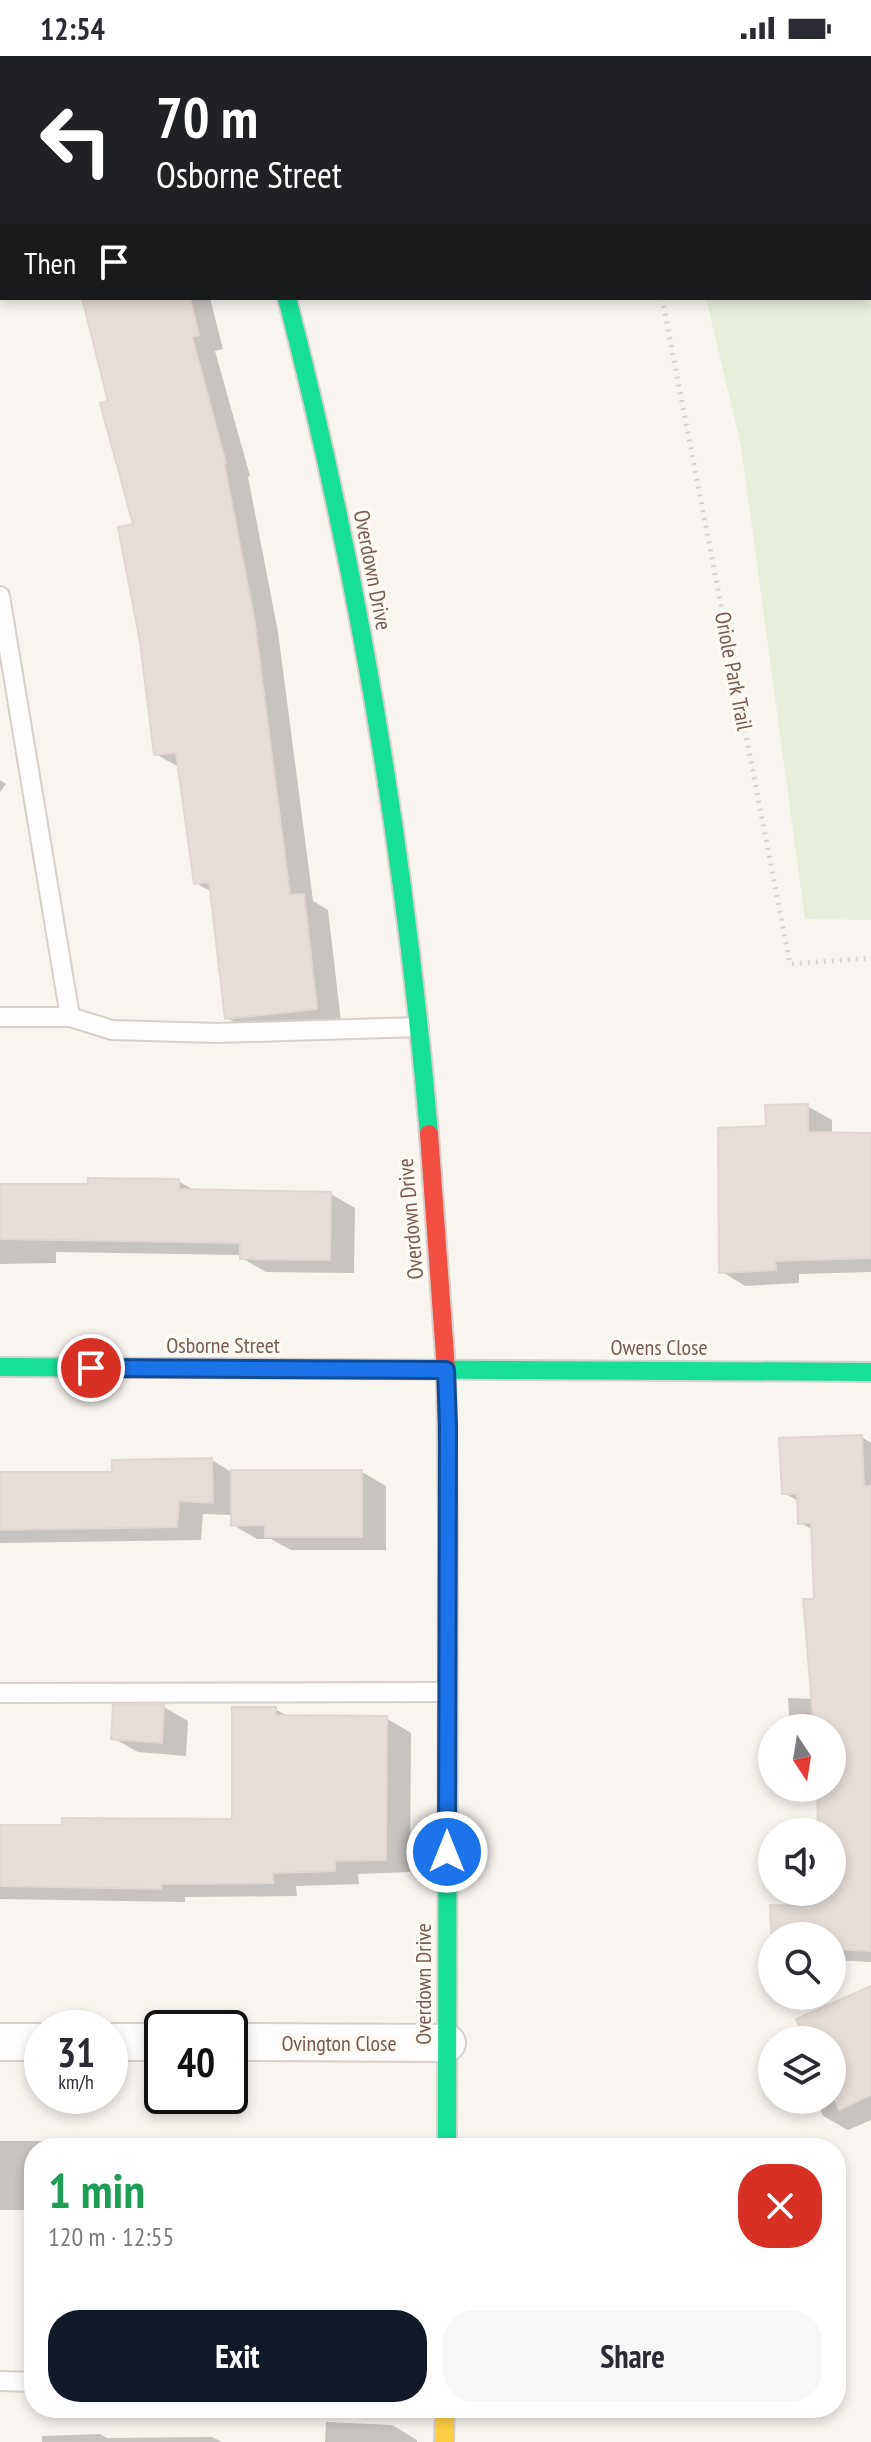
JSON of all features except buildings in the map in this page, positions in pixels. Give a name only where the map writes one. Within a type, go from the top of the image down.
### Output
[{"type":"street","name":"Overdown Drive","points":[[288,300],[351,571],[373,701],[419,1027],[448,1425],[447,2138]]},
{"type":"street","name":"Osborne Street","points":[[0,1367],[446,1370]]},
{"type":"street","name":"Owens Close","points":[[446,1370],[871,1372]]},
{"type":"street","points":[[0,2042],[24,2042]]},
{"type":"street","name":"Ovington Close","points":[[248,2042],[447,2043]]},
{"type":"street","points":[[444,2442],[445,2418]]},
{"type":"lane","points":[[0,596],[70,1017]]},
{"type":"lane","points":[[0,1017],[70,1017],[112,1030],[217,1033],[419,1027]]},
{"type":"lane","points":[[0,1693],[446,1692]]},
{"type":"lane","points":[[0,2381],[24,2382]]},
{"type":"path","name":"Oriole Park Trail","points":[[662,300],[790,964],[871,958]]},
{"type":"green space","points":[[706,300],[871,300],[871,920],[805,919],[741,446]]},
{"type":"traffic: fast","points":[[288,300],[336,505],[376,713],[407,923],[429,1134]]},
{"type":"traffic: fast","points":[[0,1367],[871,1372]]},
{"type":"traffic: fast","points":[[447,2138],[448,1529]]},
{"type":"traffic: slow","points":[[444,2442],[445,2418]]},
{"type":"traffic: jam","points":[[429,1134],[446,1370],[448,1529]]},
{"type":"route","points":[[91,1368],[446,1370],[447,1852]]}]
